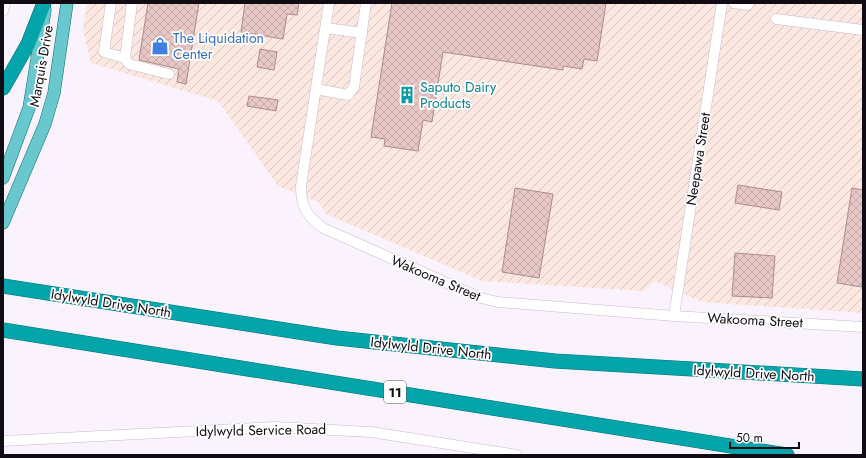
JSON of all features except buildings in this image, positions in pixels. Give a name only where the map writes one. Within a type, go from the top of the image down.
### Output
[{"type":"highway","points":[[3,88],[28,44],[45,3]]},
{"type":"highway","name":"Idylwyld Drive North","points":[[3,286],[337,338],[555,361],[863,379]]},
{"type":"highway","name":"11","points":[[3,330],[787,455]]},
{"type":"main road","name":"Marquis Drive","points":[[3,178],[29,108],[45,3]]},
{"type":"main road","name":"Marquis Drive","points":[[3,223],[45,124],[54,93],[68,3]]},
{"type":"street","points":[[3,11],[4,3]]},
{"type":"street","points":[[111,3],[104,52],[125,58],[129,64],[169,74]]},
{"type":"street","points":[[125,58],[132,3]]},
{"type":"street","name":"Wakooma Street","points":[[329,3],[302,178],[301,200],[306,213],[322,228],[481,298],[519,305],[863,327]]},
{"type":"street","points":[[316,89],[348,95],[354,87],[366,3]]},
{"type":"street","name":"Neepawa Street","points":[[674,316],[722,3]]},
{"type":"street","points":[[734,3],[748,5],[748,3]]},
{"type":"street","points":[[776,19],[863,30]]},
{"type":"street","points":[[326,28],[362,33]]},
{"type":"street","name":"Idylwyld Service Road","points":[[3,441],[275,427],[371,432],[517,455]]},
{"type":"shaded area","points":[[87,3],[863,3],[863,313],[702,302],[655,281],[643,291],[482,281],[326,214],[319,202],[278,186],[218,101],[91,63],[83,30]]},
{"type":"place","name":"The Liquidation Center","points":[[160,46]]},
{"type":"place","name":"Saputo Dairy Products","points":[[407,95]]}]
